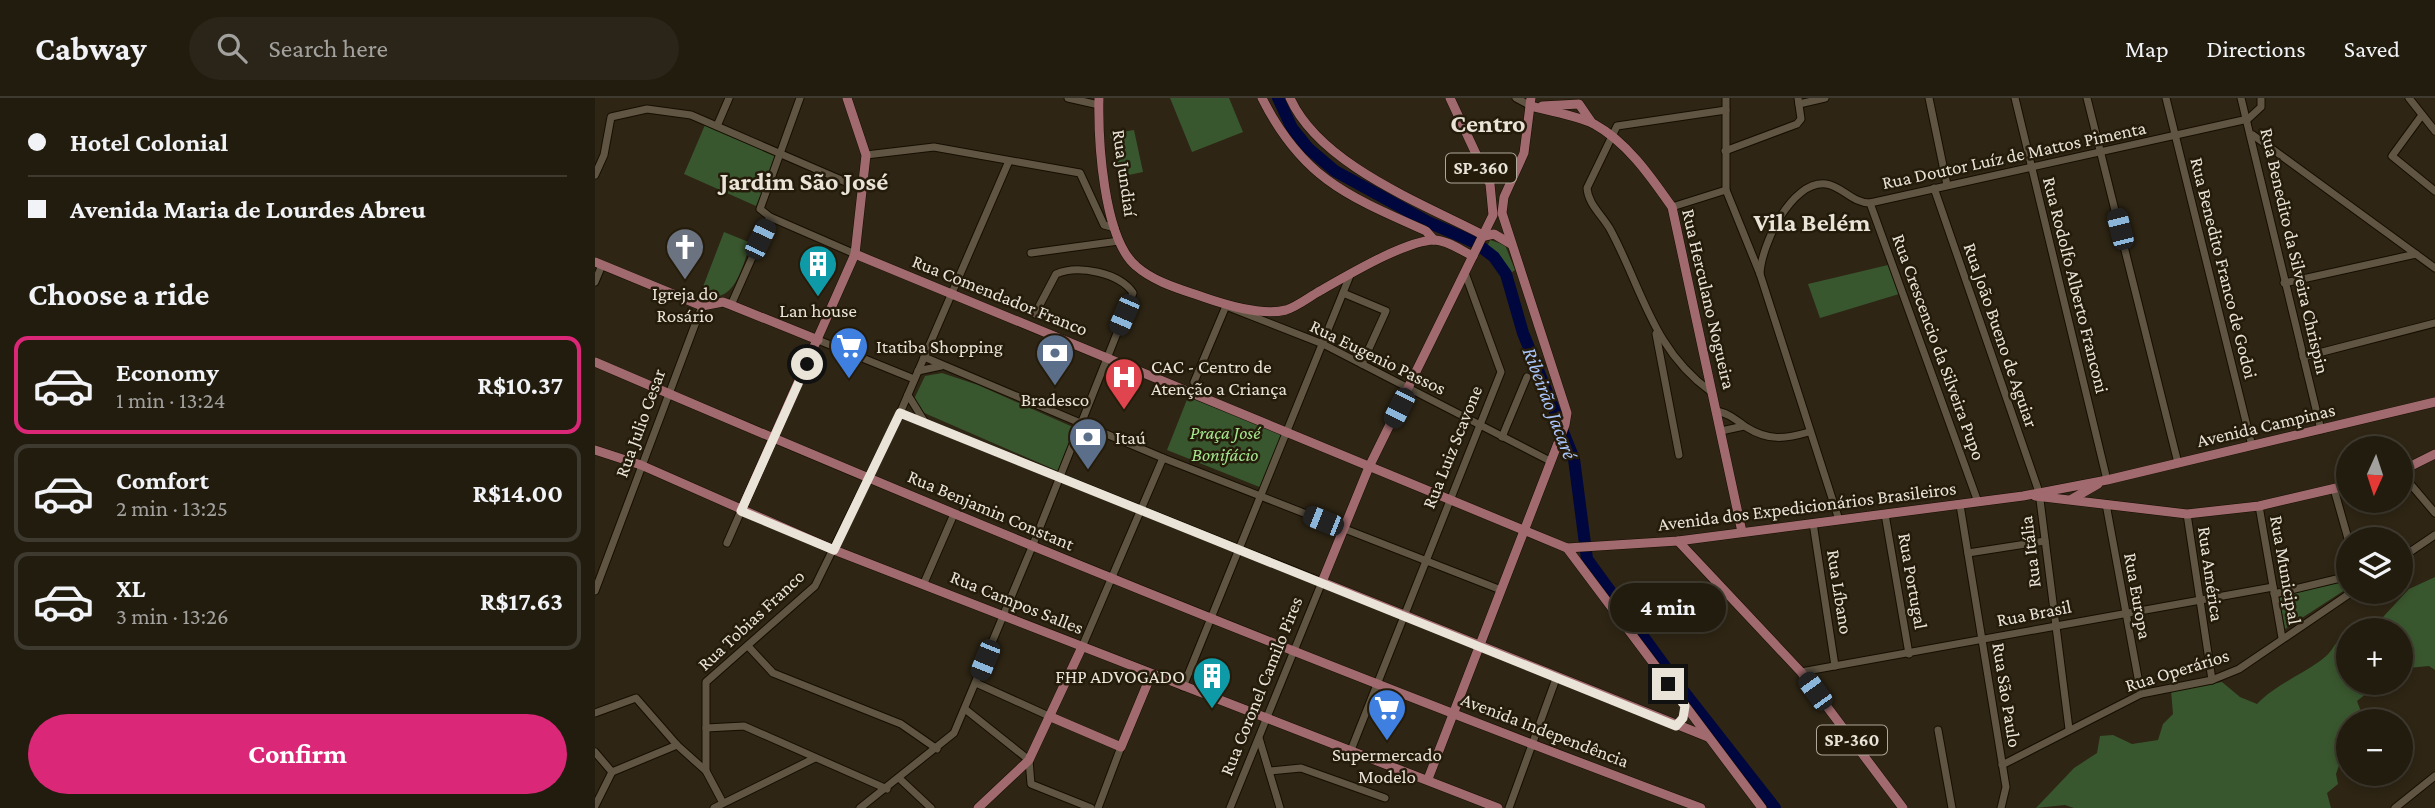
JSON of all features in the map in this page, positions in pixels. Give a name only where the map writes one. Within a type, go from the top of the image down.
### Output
[{"type":"main road","points":[[741,511],[855,254],[866,155],[847,98]]},
{"type":"main road","points":[[1262,98],[1285,140],[1319,176],[1338,189],[1426,231],[1434,240],[1474,254]]},
{"type":"main road","points":[[1290,98],[1304,123],[1338,157],[1484,238],[1494,234],[1512,245]]},
{"type":"main road","name":"SP-360","points":[[1450,98],[1490,184],[1494,205],[1484,238],[1465,272]]},
{"type":"main road","name":"Rua Jundiaí","points":[[1099,102],[1103,159],[1115,228],[1119,241],[1133,264],[1145,273],[1226,306],[1287,310],[1351,273],[1390,255],[1434,240]]},
{"type":"main road","points":[[1531,102],[1579,104],[1592,123]]},
{"type":"main road","name":"SP-360","points":[[1523,531],[1565,425],[1564,402],[1502,213],[1508,190],[1524,153],[1531,102]]},
{"type":"main road","name":"Rua Herculano Nogueira","points":[[1531,102],[1592,123],[1611,136],[1650,176],[1672,207],[1742,532]]},
{"type":"main road","points":[[1575,118],[1586,113]]},
{"type":"main road","name":"SP-360","points":[[1490,184],[1495,189],[1508,190]]},
{"type":"main road","name":"Rua Comendador Franco","points":[[855,254],[1567,548]]},
{"type":"main road","points":[[598,263],[702,306],[723,302],[731,304],[818,340]]},
{"type":"main road","name":"Rua Coronel Camilo Pires","points":[[1322,582],[1369,467],[1465,272]]},
{"type":"main road","name":"Rua Benjamin Constant","points":[[595,362],[1032,547],[1377,684]]},
{"type":"main road","name":"Avenida Campinas","points":[[2039,494],[2435,402]]},
{"type":"main road","name":"Rua Campos Salles","points":[[595,450],[641,465],[834,550],[1499,808]]},
{"type":"main road","points":[[2413,466],[2435,454]]},
{"type":"main road","name":"Avenida Campinas","points":[[2072,499],[2106,480]]},
{"type":"main road","points":[[2072,499],[2077,485]]},
{"type":"main road","points":[[2039,494],[2187,514],[2259,506],[2334,489]]},
{"type":"main road","name":"Avenida dos Expedicionários Brasileiros","points":[[1567,548],[1678,541],[2039,494]]},
{"type":"main road","points":[[1428,779],[1523,531]]},
{"type":"main road","name":"SP-360","points":[[1678,541],[1801,672],[1903,808]]},
{"type":"main road","points":[[1567,548],[1762,808]]},
{"type":"main road","points":[[1322,582],[1708,737]]},
{"type":"main road","points":[[978,808],[1029,761],[1082,647]]},
{"type":"main road","points":[[1051,717],[1121,747],[1151,675]]},
{"type":"main road","name":"Avenida Independência","points":[[1377,684],[1701,808]]},
{"type":"main road","points":[[1676,726],[1683,718],[1685,706]]},
{"type":"street","points":[[717,126],[729,98]]},
{"type":"street","points":[[731,304],[770,217],[760,209],[762,201],[782,154],[800,98]]},
{"type":"street","points":[[1068,98],[1099,102]]},
{"type":"street","points":[[1516,98],[1531,102]]},
{"type":"street","points":[[1726,98],[1726,190],[1760,274],[1839,520]]},
{"type":"street","points":[[1725,151],[1800,122],[1799,101],[1825,98]]},
{"type":"street","points":[[1929,98],[1947,185]]},
{"type":"street","name":"Rua Rodolfo Alberto Franconi","points":[[2015,98],[2106,480]]},
{"type":"street","points":[[2087,98],[2178,463]]},
{"type":"street","name":"Rua Benedito Franco de Godoi","points":[[2166,98],[2252,446]]},
{"type":"street","name":"Rua Benedito da Silveira Chrispin","points":[[2241,98],[2321,430]]},
{"type":"street","points":[[2248,119],[2261,107],[2261,98]]},
{"type":"street","points":[[2409,98],[2435,131]]},
{"type":"street","points":[[595,175],[604,155],[611,117],[647,109],[691,115],[862,190]]},
{"type":"street","points":[[1679,455],[1655,330],[1610,229],[1587,192],[1587,184],[1616,125],[1726,110]]},
{"type":"street","points":[[2421,115],[2392,156],[2435,191]]},
{"type":"street","name":"Rua Doutor Luíz de Mattos Pimenta","points":[[1760,274],[1766,242],[1782,212],[1811,188],[1825,184],[1859,201],[1870,203],[2248,119]]},
{"type":"street","points":[[2252,135],[2435,268]]},
{"type":"street","points":[[866,155],[934,147],[1080,173],[1104,225],[1115,228]]},
{"type":"street","name":"Rua Tobias Franco","points":[[723,803],[706,771],[706,682],[815,586],[900,413],[954,294],[1009,161]]},
{"type":"street","name":"Rua João Bueno de Aguiar","points":[[1934,188],[2039,494]]},
{"type":"street","points":[[1672,207],[1726,190]]},
{"type":"street","name":"Rua Crescencio da Silveira Pupo","points":[[1870,203],[1978,502]]},
{"type":"street","name":"Rua Comendador Franco","points":[[770,217],[855,254]]},
{"type":"street","points":[[1031,253],[1119,241]]},
{"type":"street","points":[[2284,283],[2416,254]]},
{"type":"street","points":[[595,282],[598,263]]},
{"type":"street","points":[[860,808],[900,779],[954,733],[1032,547],[1133,293],[1128,285],[1100,273],[1062,271],[1056,274],[1035,314]]},
{"type":"street","name":"Rua Luiz Scavone","points":[[1351,750],[1501,372],[1465,272]]},
{"type":"street","points":[[1183,687],[1351,273]]},
{"type":"street","points":[[1343,293],[1386,311],[1362,364]]},
{"type":"street","name":"Rua Julio Cesar","points":[[595,591],[702,306]]},
{"type":"street","points":[[1193,382],[1226,306]]},
{"type":"street","name":"Rua Eugenio Passos","points":[[1226,306],[1323,344],[1550,461]]},
{"type":"street","points":[[2303,357],[2435,323]]},
{"type":"street","points":[[1655,330],[1692,378],[1710,391]]},
{"type":"street","points":[[818,340],[914,379]]},
{"type":"street","points":[[924,357],[1163,458],[1501,590]]},
{"type":"street","points":[[918,371],[945,366]]},
{"type":"street","points":[[1502,437],[1527,377]]},
{"type":"street","points":[[908,395],[927,424]]},
{"type":"street","points":[[1717,411],[1730,415],[1769,439],[1789,438],[1809,432]]},
{"type":"street","points":[[900,413],[1322,582]]},
{"type":"street","points":[[1721,430],[1745,426]]},
{"type":"street","points":[[1082,647],[1143,510],[1163,458]]},
{"type":"street","points":[[2413,486],[2435,513]]},
{"type":"street","points":[[2334,489],[2345,527]]},
{"type":"street","name":"Rua Itália","points":[[2039,494],[2069,729]]},
{"type":"street","name":"Rua Europa","points":[[2106,503],[2140,694]]},
{"type":"street","name":"Rua São Paulo","points":[[1960,505],[2006,787],[2001,808]]},
{"type":"street","name":"Rua Municipal","points":[[2259,506],[2283,638]]},
{"type":"street","points":[[727,543],[741,511]]},
{"type":"street","points":[[924,583],[954,514]]},
{"type":"street","name":"Rua Portugal","points":[[1885,514],[1909,654]]},
{"type":"street","name":"Rua América","points":[[2187,514],[2212,680]]},
{"type":"street","name":"Rua Líbano","points":[[1814,523],[1835,666]]},
{"type":"street","points":[[2413,550],[2435,535]]},
{"type":"street","points":[[1968,553],[2045,541]]},
{"type":"street","name":"Rua Brasil","points":[[1801,672],[2054,625],[2336,578]]},
{"type":"street","name":"Rua Coronel Camilo Pires","points":[[1230,808],[1322,582]]},
{"type":"street","name":"Rua Operários","points":[[2002,765],[2140,694],[2212,680],[2239,669],[2336,603]]},
{"type":"street","points":[[748,646],[773,673],[901,724],[937,749]]},
{"type":"street","points":[[1509,808],[1557,676]]},
{"type":"street","points":[[976,683],[1051,717]]},
{"type":"street","points":[[595,713],[616,703],[636,698],[677,744],[706,771]]},
{"type":"street","points":[[965,709],[1029,761],[1031,783],[1091,808]]},
{"type":"street","points":[[706,728],[744,726],[887,789]]},
{"type":"street","points":[[1938,730],[1952,808]]},
{"type":"street","points":[[1259,737],[1280,808]]},
{"type":"street","points":[[595,806],[612,772],[677,744]]},
{"type":"street","points":[[1098,808],[1121,747]]},
{"type":"street","points":[[595,752],[612,772]]},
{"type":"street","points":[[714,808],[815,758]]},
{"type":"street","points":[[1269,771],[1301,768],[1385,798]]},
{"type":"street","points":[[2395,808],[2435,776]]},
{"type":"street","points":[[900,779],[931,808]]},
{"type":"green space","points":[[1170,98],[1229,98],[1243,132],[1192,152]]},
{"type":"green space","points":[[705,125],[777,156],[756,206],[684,174]]},
{"type":"green space","points":[[1134,130],[1143,172],[1119,177],[1110,134]]},
{"type":"green space","points":[[724,232],[751,243],[735,283],[721,295],[712,296],[701,292]]},
{"type":"green space","points":[[1490,240],[1505,245],[1515,270],[1511,273],[1487,247]]},
{"type":"green space","points":[[1888,265],[1899,294],[1820,318],[1808,284]]},
{"type":"green space","points":[[942,373],[978,385],[1075,428],[1058,471],[922,412],[914,399],[925,376]]},
{"type":"green space","name":"Praça José Bonifácio","points":[[1188,397],[1283,435],[1262,488],[1167,450]]},
{"type":"green space","points":[[2435,577],[2435,670],[2429,666],[2413,668],[2413,618],[2382,618],[2395,604],[2413,604],[2413,587]]},
{"type":"green space","points":[[2336,581],[2336,596],[2285,629],[2279,598]]},
{"type":"green space","points":[[2336,644],[2336,695],[2364,695],[2357,701],[2360,709],[2336,709],[2336,786],[2327,793],[2331,808],[2074,808],[2065,805],[2036,808],[2074,768],[2097,753],[2100,736],[2113,735],[2132,744],[2158,740],[2163,724],[2173,714],[2171,690],[2222,682],[2240,697],[2257,704],[2273,690],[2328,654]]},
{"type":"waterway","name":"Ribeirão Jacaré","points":[[1278,98],[1292,128],[1308,148],[1335,171],[1428,222],[1476,243],[1494,257],[1506,274],[1523,333],[1574,459],[1587,559],[1677,683],[1775,808]]},
{"type":"place","name":"Igreja do Rosário","points":[[685,281]]},
{"type":"place","name":"Lan house","points":[[818,298]]},
{"type":"place","name":"Itatiba Shopping","points":[[849,380]]},
{"type":"place","name":"Bradesco","points":[[1055,387]]},
{"type":"place","name":"CAC - Centro de Atenção a Criança","points":[[1124,411]]},
{"type":"place","name":"Itaú","points":[[1088,471]]},
{"type":"place","name":"FHP ADVOGADO","points":[[1212,710]]},
{"type":"place","name":"Supermercado Modelo","points":[[1387,742]]},
{"type":"district","name":"Centro","points":[[1488,123]]},
{"type":"district","name":"Jardim São José","points":[[804,181]]},
{"type":"district","name":"Vila Belém","points":[[1812,222]]},
{"type":"route","points":[[807,364],[741,511],[834,550],[900,413],[1676,726],[1683,718],[1685,706],[1668,684]]}]
